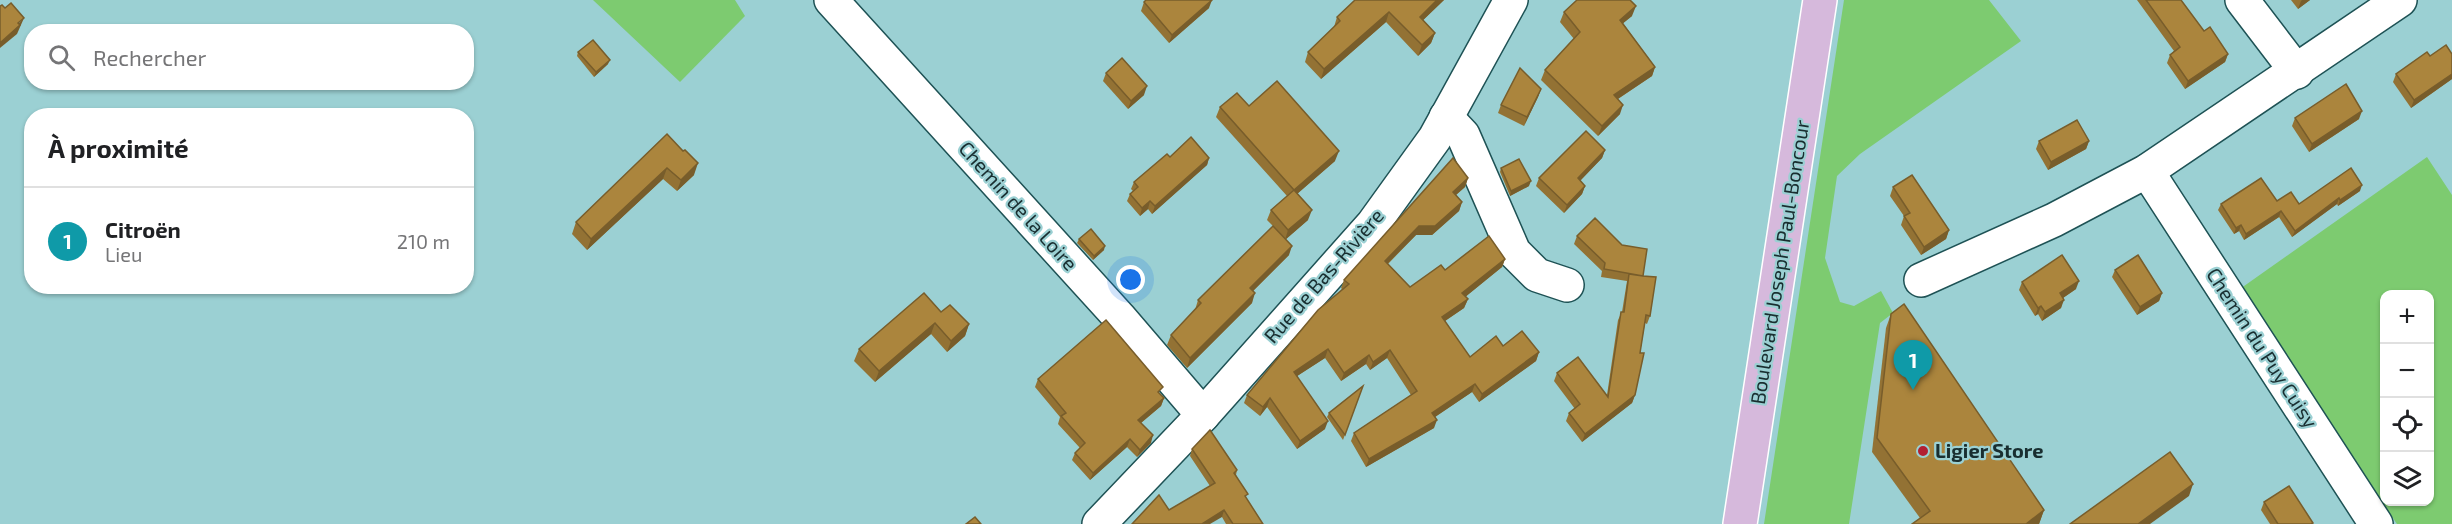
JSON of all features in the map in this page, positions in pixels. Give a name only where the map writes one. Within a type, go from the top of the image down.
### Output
[{"type":"main road","name":"Boulevard Joseph Paul-Boncour","points":[[1740,524],[1820,0]]},
{"type":"street","name":"Chemin de la Loire","points":[[831,0],[1103,300],[1203,415]]},
{"type":"street","name":"Rue de Bas-Rivière","points":[[1099,524],[1203,415],[1372,224],[1435,138],[1511,0]]},
{"type":"street","points":[[2242,0],[2297,72]]},
{"type":"street","points":[[1921,280],[2054,220],[2147,171],[2297,72],[2400,0]]},
{"type":"street","points":[[1446,117],[1463,135],[1514,252],[1537,275],[1567,285]]},
{"type":"street","name":"Chemin du Puy Cuisy","points":[[2147,171],[2376,524]]},
{"type":"green space","points":[[593,0],[735,0],[745,16],[680,82]]},
{"type":"green space","points":[[1844,0],[1989,0],[2021,41],[1860,154],[1837,176],[1825,258],[1840,302],[1854,306],[1881,291],[1893,313],[1880,323],[1849,524],[1764,524]]},
{"type":"green space","points":[[2427,157],[2452,195],[2452,524],[2397,524],[2385,506],[2434,506],[2434,290],[2380,290],[2380,499],[2237,291]]},
{"type":"building","points":[[1146,0],[1212,0],[1172,35],[1144,2]]},
{"type":"building","points":[[1355,0],[1437,0],[1420,17],[1435,33],[1422,45],[1389,12],[1324,69],[1308,52],[1340,21],[1337,17]]},
{"type":"building","points":[[1577,0],[1630,0],[1636,6],[1620,20],[1655,67],[1614,95],[1623,105],[1602,126],[1545,70],[1580,32],[1564,12]]},
{"type":"building","points":[[2146,0],[2181,0],[2204,31],[2210,27],[2228,54],[2188,81],[2170,55],[2180,47]]},
{"type":"building","points":[[11,3],[24,18],[18,23],[20,25],[0,43],[0,6],[5,8]]},
{"type":"building","points":[[593,40],[610,60],[596,72],[578,52]]},
{"type":"building","points":[[2446,45],[2452,54],[2452,74],[2414,100],[2396,74],[2427,52],[2430,56]]},
{"type":"building","points":[[1122,58],[1147,86],[1131,101],[1106,73]]},
{"type":"building","points":[[1520,68],[1541,89],[1527,117],[1501,105]]},
{"type":"building","points":[[1277,81],[1339,151],[1294,190],[1220,107],[1237,93],[1249,106]]},
{"type":"building","points":[[2346,84],[2362,111],[2312,144],[2295,118]]},
{"type":"building","points":[[2077,120],[2089,141],[2051,162],[2039,141]]},
{"type":"building","points":[[1586,131],[1605,150],[1578,178],[1585,186],[1567,205],[1539,178]]},
{"type":"building","points":[[667,134],[698,163],[681,180],[667,168],[591,239],[576,222]]},
{"type":"building","points":[[1191,137],[1209,158],[1155,206],[1150,201],[1142,208],[1130,194],[1138,187],[1134,182],[1167,154],[1170,157]]},
{"type":"building","points":[[1453,158],[1468,178],[1453,192],[1462,202],[1435,226],[1419,226],[1385,261],[1410,287],[1441,265],[1445,270],[1489,236],[1505,259],[1462,293],[1468,299],[1442,317],[1470,357],[1496,336],[1503,346],[1522,331],[1539,352],[1482,394],[1475,384],[1432,413],[1437,420],[1369,459],[1354,433],[1417,391],[1390,350],[1373,362],[1369,355],[1344,373],[1328,349],[1294,372],[1328,421],[1300,441],[1270,398],[1263,407],[1247,395],[1318,310],[1349,284],[1344,280]]},
{"type":"building","points":[[1519,159],[1531,181],[1511,191],[1501,168]]},
{"type":"building","points":[[2351,168],[2362,185],[2340,200],[2339,198],[2295,231],[2281,211],[2246,234],[2241,225],[2236,228],[2221,204],[2261,178],[2277,201],[2291,192],[2299,204]]},
{"type":"building","points":[[1912,175],[1949,230],[1924,247],[1904,216],[1910,213],[1893,187]]},
{"type":"building","points":[[1294,190],[1312,210],[1288,230],[1271,210]]},
{"type":"building","points":[[1595,218],[1622,245],[1647,249],[1643,276],[1604,269],[1605,263],[1577,236]]},
{"type":"building","points":[[1273,226],[1292,246],[1250,288],[1255,293],[1190,358],[1171,335],[1201,303],[1198,300]]},
{"type":"building","points":[[1091,229],[1105,246],[1094,256],[1079,239]]},
{"type":"building","points":[[2062,255],[2079,281],[2060,293],[2064,300],[2045,312],[2041,306],[2038,308],[2022,282]]},
{"type":"building","points":[[2138,255],[2162,293],[2140,307],[2115,270]]},
{"type":"building","points":[[1629,274],[1656,277],[1650,316],[1646,315],[1640,353],[1644,353],[1635,395],[1585,434],[1569,413],[1580,404],[1557,373],[1578,357],[1608,397]]},
{"type":"building","points":[[924,293],[941,312],[950,305],[969,324],[951,341],[935,323],[879,371],[859,349]]},
{"type":"building","points":[[1904,304],[2044,510],[2026,524],[1912,524],[1930,511],[1877,438],[1891,314]]},
{"type":"building","points":[[1106,320],[1163,387],[1158,392],[1164,398],[1138,420],[1153,435],[1140,450],[1130,439],[1093,473],[1075,453],[1085,443],[1061,416],[1066,413],[1038,379]]},
{"type":"building","points":[[1363,386],[1345,435],[1329,413]]},
{"type":"building","points":[[1210,430],[1237,470],[1234,473],[1248,494],[1245,496],[1263,524],[1233,524],[1224,510],[1202,524],[1132,524],[1159,495],[1169,510],[1215,483],[1192,449]]},
{"type":"building","points":[[2170,452],[2193,484],[2138,524],[2070,524]]},
{"type":"building","points":[[2289,486],[2313,523],[2278,524],[2264,502]]},
{"type":"building","points":[[975,517],[981,524],[966,524]]},
{"type":"place","name":"Citroën","points":[[1913,390]]},
{"type":"place","name":"Ligier Store","points":[[1923,451]]}]
